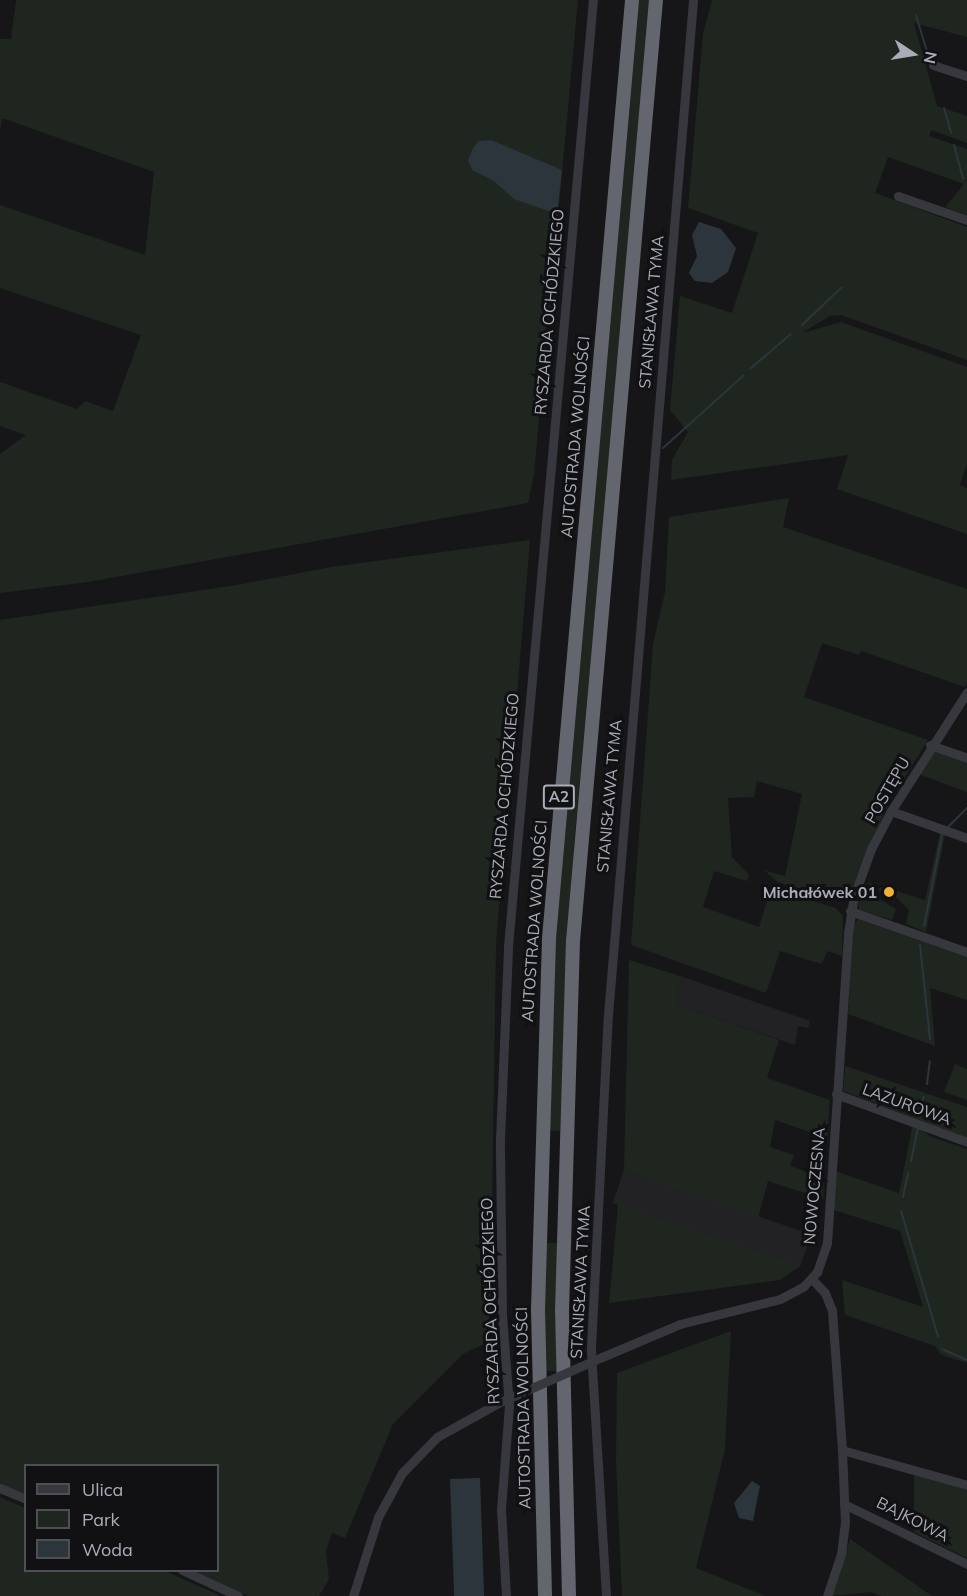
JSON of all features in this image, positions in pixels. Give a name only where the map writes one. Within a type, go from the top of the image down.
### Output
[{"type":"highway","name":"AUTOSTRADA WOLNOŚCI","points":[[544,1596],[537,1310],[549,938],[632,0]]},
{"type":"highway","name":"A2","points":[[569,1596],[562,1300],[573,941],[656,0]]},
{"type":"street","name":"RYSZARDA OCHÓDZKIEGO","points":[[506,1596],[501,1509],[508,1406],[501,1298],[500,1140],[508,946],[593,0]]},
{"type":"street","name":"STANISŁAWA TYMA","points":[[606,1596],[591,1348],[607,1026],[693,0]]},
{"type":"street","points":[[933,65],[967,76]]},
{"type":"street","points":[[898,196],[967,220]]},
{"type":"street","name":"POSTĘPU","points":[[850,911],[871,849],[891,811],[930,745],[967,692]]},
{"type":"street","points":[[930,745],[967,758]]},
{"type":"street","points":[[891,811],[967,838]]},
{"type":"street","points":[[850,911],[967,952]]},
{"type":"street","name":"NOWOCZESNA","points":[[812,1279],[827,1243],[850,911]]},
{"type":"street","name":"LAZUROWA","points":[[836,1094],[967,1142]]},
{"type":"street","points":[[353,1596],[378,1517],[402,1473],[436,1437],[498,1403],[680,1324],[780,1299],[812,1279],[825,1293],[832,1310],[842,1450],[844,1504],[841,1554],[827,1596]]},
{"type":"street","points":[[842,1450],[967,1485]]},
{"type":"street","points":[[0,1488],[24,1498]]},
{"type":"street","name":"BAJKOWA","points":[[844,1504],[967,1564]]},
{"type":"street","points":[[186,1572],[238,1596]]},
{"type":"shaded area","points":[[683,977],[810,1021],[808,1028],[798,1026],[795,1045],[675,1004]]},
{"type":"shaded area","points":[[624,1170],[811,1234],[800,1268],[613,1203]]},
{"type":"green space","points":[[16,0],[578,0],[534,474],[528,503],[88,582],[0,593],[0,454],[26,435],[0,426],[0,382],[77,409],[85,401],[113,411],[141,335],[0,288],[0,205],[145,255],[154,172],[2,118],[0,132],[0,39],[11,39]]},
{"type":"green space","points":[[637,0],[650,0],[649,24],[574,845],[560,1131],[546,1130],[557,903]]},
{"type":"green space","points":[[712,0],[967,0],[967,37],[914,23],[937,106],[967,116],[967,143],[931,130],[929,136],[967,149],[967,215],[945,207],[964,184],[888,157],[875,193],[967,227],[967,360],[841,315],[830,316],[802,333],[841,322],[967,367],[967,463],[960,485],[967,488],[967,534],[837,489],[848,455],[671,480],[672,460],[688,432],[670,410],[680,296],[732,313],[758,233],[688,208],[703,34]]},
{"type":"green space","points":[[789,498],[783,527],[967,589],[967,684],[965,687],[861,651],[859,655],[822,643],[804,697],[928,740],[888,804],[847,900],[831,900],[778,882],[764,870],[785,876],[802,794],[757,781],[754,797],[728,798],[732,857],[749,875],[747,881],[714,871],[703,907],[759,927],[771,888],[836,908],[843,916],[842,956],[828,951],[821,964],[780,951],[766,993],[631,945],[653,644],[665,592],[669,517]]},
{"type":"green space","points":[[530,540],[496,943],[490,1341],[463,1354],[393,1424],[345,1538],[332,1533],[326,1551],[329,1579],[319,1596],[248,1596],[194,1572],[219,1572],[219,1464],[24,1464],[24,1495],[0,1484],[0,620],[237,585],[331,567]]},
{"type":"green space","points":[[934,749],[967,761],[967,792],[918,774]]},
{"type":"green space","points":[[940,833],[945,834],[926,932],[906,924],[909,910],[892,893],[875,889],[867,882],[925,900]]},
{"type":"green space","points":[[864,890],[896,909],[892,920],[859,910],[858,899]]},
{"type":"green space","points":[[858,919],[967,957],[967,1000],[930,988],[935,1046],[848,1014],[853,927]]},
{"type":"green space","points":[[629,960],[683,977],[675,1004],[779,1040],[767,1078],[830,1100],[827,1138],[775,1120],[770,1147],[794,1155],[790,1166],[824,1177],[823,1199],[768,1181],[758,1218],[624,1170]]},
{"type":"green space","points":[[955,1064],[967,1069],[967,1100],[944,1092]]},
{"type":"green space","points":[[845,1066],[967,1107],[967,1138],[843,1091]]},
{"type":"green space","points":[[913,1123],[931,1137],[967,1149],[967,1363],[941,1355],[935,1346],[845,1315],[842,1280],[923,1307],[900,1231],[831,1209],[835,1171],[899,1193]]},
{"type":"green space","points":[[618,1204],[800,1266],[780,1280],[609,1303]]},
{"type":"green space","points":[[543,1243],[558,1243],[558,1371],[543,1371]]},
{"type":"green space","points":[[731,1331],[725,1449],[696,1568],[765,1596],[622,1596],[616,1462],[617,1373]]},
{"type":"green space","points":[[914,1474],[967,1490],[967,1558],[914,1532]]},
{"type":"green space","points":[[0,1497],[24,1508],[24,1572],[167,1572],[221,1596],[0,1596]]},
{"type":"green space","points":[[850,1539],[932,1596],[882,1596],[871,1592],[832,1596]]},
{"type":"water","points":[[491,140],[562,170],[557,214],[514,199],[494,181],[472,170],[468,160],[473,148],[479,141]]},
{"type":"water","points":[[699,222],[721,229],[736,248],[728,272],[712,283],[695,281],[689,273],[697,256],[692,235]]},
{"type":"water","points":[[480,1478],[484,1596],[454,1596],[450,1479]]},
{"type":"water","points":[[752,1481],[760,1486],[753,1521],[739,1518],[734,1503]]},
{"type":"waterway","points":[[916,15],[928,55]]},
{"type":"waterway","points":[[944,108],[951,133]]},
{"type":"waterway","points":[[954,145],[963,179]]},
{"type":"waterway","points":[[802,325],[842,287]]},
{"type":"waterway","points":[[751,368],[791,334]]},
{"type":"waterway","points":[[663,448],[743,376]]},
{"type":"waterway","points":[[948,827],[967,808]]},
{"type":"waterway","points":[[924,926],[942,835]]},
{"type":"waterway","points":[[920,945],[930,1039]]},
{"type":"waterway","points":[[927,1084],[930,1061]]},
{"type":"waterway","points":[[920,1113],[924,1096]]},
{"type":"waterway","points":[[911,1161],[918,1129]]},
{"type":"waterway","points":[[903,1197],[908,1173]]},
{"type":"waterway","points":[[901,1211],[938,1337]]},
{"type":"waterway","points":[[942,1349],[967,1360]]},
{"type":"place","name":"Michałówek 01","points":[[889,892]]}]
